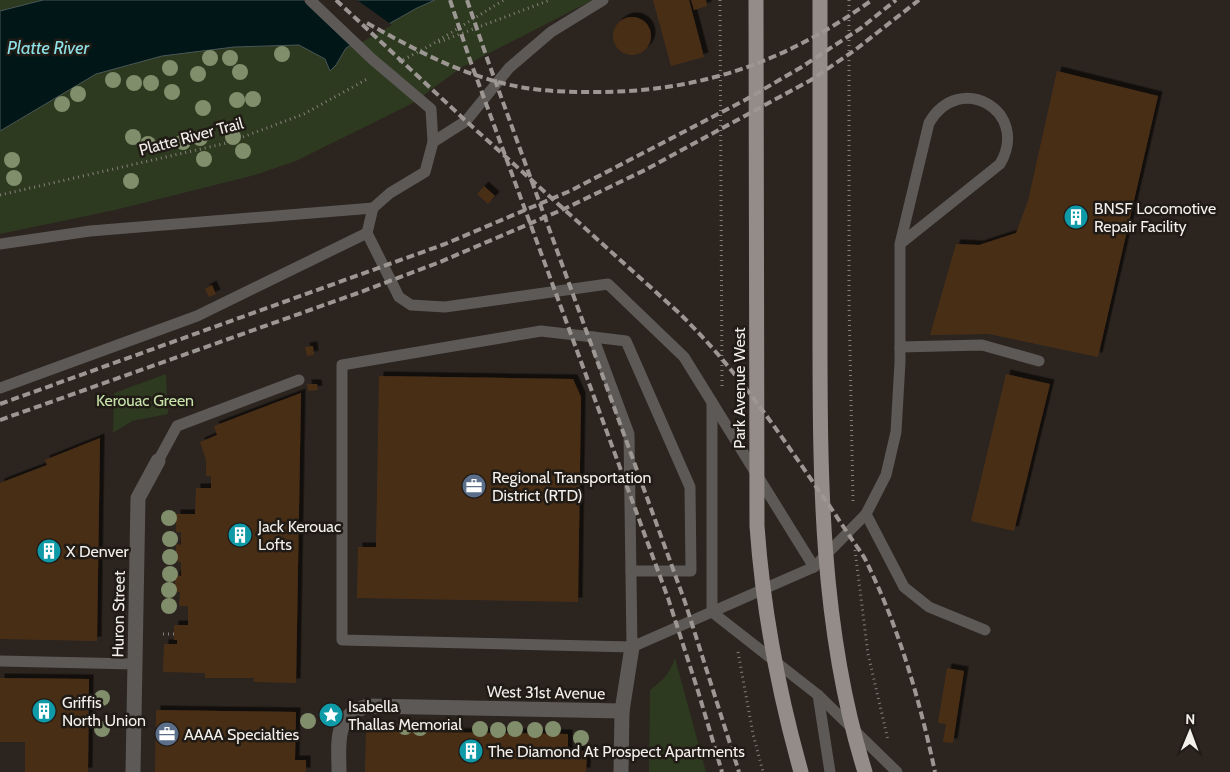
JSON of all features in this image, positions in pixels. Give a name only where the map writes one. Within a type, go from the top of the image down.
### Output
[{"type":"main road","name":"Park Avenue West","points":[[756,0],[757,526],[760,574],[774,667],[801,772]]},
{"type":"main road","points":[[820,0],[821,479],[825,545],[837,644],[847,702],[865,772]]},
{"type":"street","name":"Huron Street","points":[[133,772],[138,498],[158,461]]},
{"type":"street","points":[[621,772],[622,711],[632,647]]},
{"type":"street","name":"West 31st Avenue","points":[[339,772],[339,734],[342,726],[351,713],[368,706],[622,711]]},
{"type":"lane","points":[[310,0],[372,59],[431,109],[433,142],[426,172],[390,193],[373,208],[367,233],[399,297],[411,305],[445,307],[608,284],[684,356],[814,567]]},
{"type":"lane","points":[[433,142],[466,121],[509,68],[551,32],[603,0]]},
{"type":"lane","points":[[631,571],[692,571],[690,487],[626,341],[541,331],[342,365],[342,640],[632,647],[814,567],[866,514],[886,475],[896,432],[900,347],[900,244],[929,123],[934,114],[946,104],[961,98],[972,98],[990,105],[1003,120],[1007,130],[1008,143],[1000,164],[900,244]]},
{"type":"lane","points":[[0,244],[90,231],[373,208]]},
{"type":"lane","points":[[0,388],[197,316],[367,233]]},
{"type":"lane","points":[[593,337],[629,434],[632,647]]},
{"type":"lane","points":[[900,347],[982,345],[1038,361]]},
{"type":"lane","points":[[158,461],[177,426],[299,380]]},
{"type":"lane","points":[[712,402],[712,612]]},
{"type":"lane","points":[[866,514],[904,587],[928,607],[985,630]]},
{"type":"lane","points":[[712,612],[818,695],[897,772]]},
{"type":"lane","points":[[0,662],[135,664]]},
{"type":"lane","points":[[818,695],[830,772]]},
{"type":"path","points":[[397,63],[431,45],[504,0]]},
{"type":"path","points":[[431,45],[550,0]]},
{"type":"path","points":[[720,0],[722,394]]},
{"type":"path","points":[[849,0],[849,302],[853,507]]},
{"type":"path","name":"Platte River Trail","points":[[0,195],[227,143],[304,114],[372,77]]},
{"type":"path","points":[[855,545],[868,654],[889,743]]},
{"type":"path","points":[[163,634],[174,634]]},
{"type":"path","points":[[737,651],[753,734],[763,772]]},
{"type":"green space","points":[[0,0],[43,0],[0,11]]},
{"type":"green space","points":[[435,0],[593,0],[462,67],[413,103],[296,161],[255,175],[115,210],[0,234],[0,131],[96,74],[162,56],[234,47],[299,45],[325,59],[330,71],[346,48],[417,8]]},
{"type":"green space","name":"Kerouac Green","points":[[166,374],[168,414],[132,421],[113,433],[114,393]]},
{"type":"green space","points":[[675,658],[706,772],[649,772],[650,690],[666,676]]},
{"type":"water","name":"Platte River","points":[[43,0],[435,0],[417,8],[346,48],[330,71],[325,59],[299,45],[234,47],[162,56],[96,74],[0,131],[0,11]]},
{"type":"pier","points":[[303,0],[357,0],[392,25],[353,47]]},
{"type":"building","points":[[653,0],[689,0],[704,57],[671,66]]},
{"type":"building","points":[[691,0],[706,0],[707,6],[694,10]]},
{"type":"building","points":[[632,17],[646,22],[651,36],[646,50],[632,55],[618,50],[613,36],[618,22]]},
{"type":"building","name":"BNSF Locomotive Repair Facility","points":[[1057,71],[1158,96],[1098,357],[989,334],[930,335],[956,244],[979,245],[1016,233],[1028,201]]},
{"type":"building","points":[[484,186],[495,196],[488,204],[477,194]]},
{"type":"building","points":[[212,285],[216,294],[209,297],[205,289]]},
{"type":"building","points":[[313,346],[314,355],[307,356],[305,347]]},
{"type":"building","points":[[1006,374],[1050,384],[1014,531],[971,521]]},
{"type":"building","points":[[379,376],[573,379],[581,397],[578,602],[357,598],[358,547],[376,547]]},
{"type":"building","points":[[307,384],[317,384],[318,390],[308,391]]},
{"type":"building","name":"Jack Kerouac Lofts","points":[[301,393],[296,683],[254,682],[254,678],[205,678],[205,673],[163,672],[164,644],[177,644],[177,640],[174,640],[174,625],[188,625],[188,606],[179,606],[180,592],[175,592],[175,575],[181,576],[181,562],[176,561],[176,544],[181,545],[181,532],[176,532],[176,514],[195,514],[196,488],[211,488],[211,476],[206,476],[206,460],[200,442],[217,435],[214,426]]},
{"type":"building","name":"X Denver","points":[[100,438],[97,641],[0,639],[0,483],[47,465],[45,460]]},
{"type":"building","points":[[947,668],[964,671],[953,743],[943,742],[946,724],[938,723]]},
{"type":"building","name":"Griffis North Union","points":[[0,678],[89,679],[88,772],[25,772],[25,742],[0,742]]},
{"type":"building","points":[[156,710],[296,712],[295,760],[306,760],[306,772],[155,772]]},
{"type":"building","name":"The Diamond At Prospect Apartments","points":[[366,731],[568,734],[568,751],[587,751],[586,772],[365,772]]},
{"type":"railway","points":[[336,0],[466,121],[678,312],[717,353],[753,398],[787,444],[867,563],[899,639],[923,719],[935,772]]},
{"type":"railway","points":[[450,0],[470,60],[668,598],[722,772]]},
{"type":"railway","points":[[467,0],[685,602],[739,772]]},
{"type":"railway","points":[[367,23],[450,65],[502,83],[524,88],[558,91],[631,91],[668,87],[740,70],[774,57],[807,41],[840,22],[872,0]]},
{"type":"railway","points":[[0,404],[445,244],[570,191],[745,100],[800,68],[861,28],[896,0]]},
{"type":"railway","points":[[0,420],[358,293],[440,262],[564,209],[645,170],[811,80],[855,50],[919,0]]},
{"type":"place","name":"BNSF Locomotive Repair Facility","points":[[1076,217]]},
{"type":"place","name":"Regional Transportation District (RTD)","points":[[474,486]]},
{"type":"place","name":"Jack Kerouac Lofts","points":[[240,535]]},
{"type":"place","name":"X Denver","points":[[49,551]]},
{"type":"place","name":"Griffis North Union","points":[[44,711]]},
{"type":"place","name":"Isabella Thallas Memorial","points":[[331,715]]},
{"type":"place","name":"AAAA Specialties","points":[[167,734]]},
{"type":"place","name":"The Diamond At Prospect Apartments","points":[[471,751]]}]
